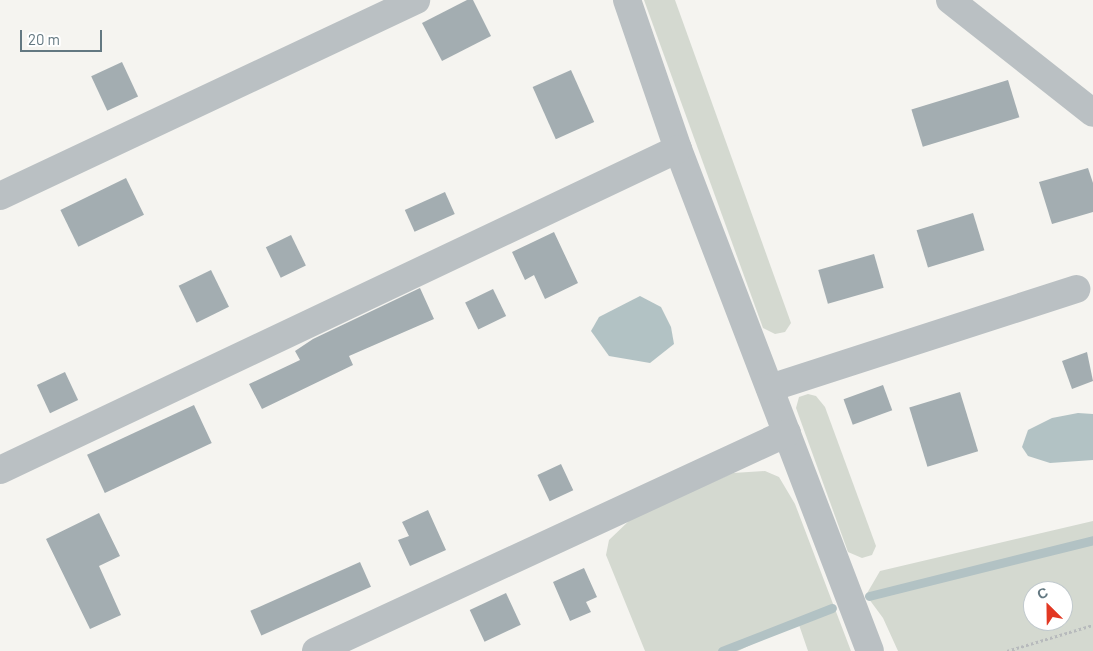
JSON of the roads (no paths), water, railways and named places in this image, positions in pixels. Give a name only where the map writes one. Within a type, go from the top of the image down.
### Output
[{"type":"street","points":[[0,196],[416,0]]},
{"type":"street","points":[[627,0],[678,149],[870,651]]},
{"type":"street","points":[[950,0],[1093,113]]},
{"type":"street","points":[[0,470],[678,149]]},
{"type":"street","points":[[770,388],[1076,289]]},
{"type":"street","points":[[316,651],[787,433]]},
{"type":"waterway","points":[[869,596],[1093,540]]},
{"type":"waterway","points":[[722,651],[832,608]]}]
